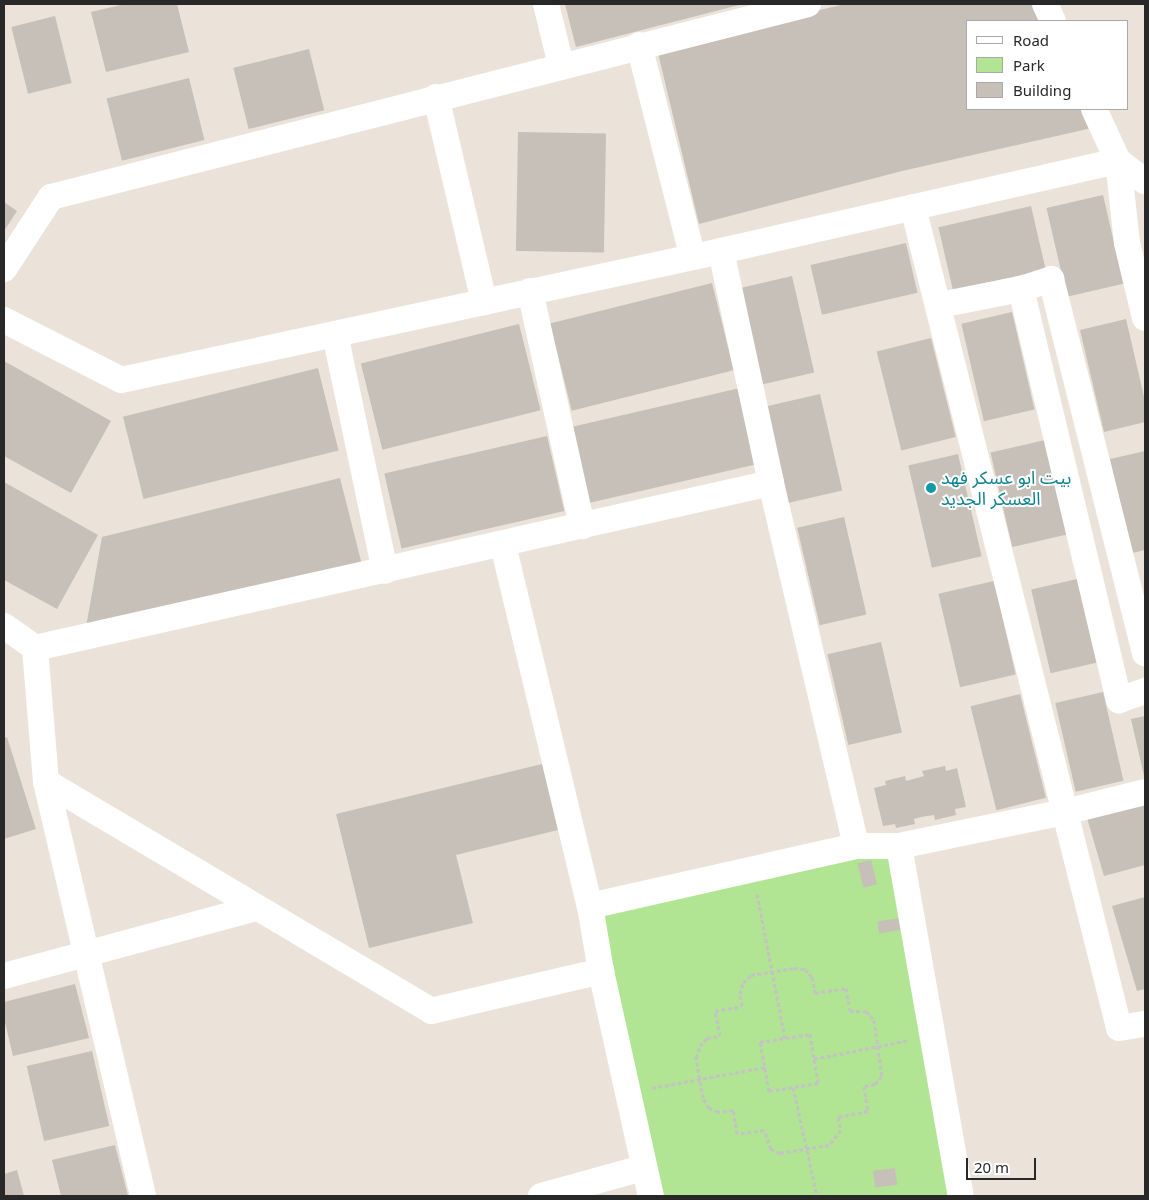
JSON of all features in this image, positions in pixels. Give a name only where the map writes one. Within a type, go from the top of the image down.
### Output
[{"type":"street","points":[[546,4],[562,65]]},
{"type":"street","points":[[4,269],[51,196],[639,45],[808,4]]},
{"type":"street","points":[[1044,4],[1052,20]]},
{"type":"street","points":[[639,45],[692,255]]},
{"type":"street","points":[[436,97],[484,302]]},
{"type":"street","points":[[1094,110],[1118,161],[1127,243],[1145,318]]},
{"type":"street","points":[[4,320],[121,380],[692,255],[721,251],[1118,161],[1145,181]]},
{"type":"street","points":[[912,207],[940,305],[1119,1028],[1145,1024]]},
{"type":"street","points":[[721,251],[771,483],[856,846]]},
{"type":"street","points":[[940,305],[1021,288],[1051,279],[1145,653]]},
{"type":"street","points":[[1021,288],[1119,700],[1145,691]]},
{"type":"street","points":[[530,291],[582,526]]},
{"type":"street","points":[[335,334],[385,571]]},
{"type":"street","points":[[4,626],[35,648],[503,545],[771,483]]},
{"type":"street","points":[[503,545],[590,906],[601,971],[643,1168],[651,1196]]},
{"type":"street","points":[[35,648],[46,782],[143,1196]]},
{"type":"street","points":[[46,782],[431,1011],[601,971]]},
{"type":"street","points":[[590,906],[856,846],[898,846],[1065,812],[1145,792]]},
{"type":"street","points":[[898,846],[962,1196]]},
{"type":"street","points":[[4,976],[256,908]]},
{"type":"street","points":[[541,1196],[643,1168]]},
{"type":"path","points":[[752,869],[785,1038]]},
{"type":"path","points":[[805,969],[812,977],[815,994],[846,988],[850,1011],[866,1011],[874,1020],[882,1076],[875,1084],[864,1086],[868,1111],[838,1117],[841,1130],[838,1137],[828,1144],[780,1153],[771,1149],[764,1130],[737,1134],[733,1110],[718,1112],[709,1108],[703,1098],[696,1058],[700,1046],[707,1038],[720,1036],[715,1011],[742,1006],[740,994],[743,982],[751,976],[772,972],[805,969]]},
{"type":"path","points":[[810,1034],[818,1083],[769,1091],[760,1042],[785,1038],[810,1034]]},
{"type":"path","points":[[814,1059],[934,1035]]},
{"type":"path","points":[[627,1092],[764,1067]]},
{"type":"path","points":[[793,1087],[817,1196]]},
{"type":"green space","points":[[857,851],[892,853],[956,1196],[660,1196],[599,912]]},
{"type":"building","points":[[125,4],[177,4],[189,52],[106,72],[91,12]]},
{"type":"building","points":[[565,4],[743,4],[576,47]]},
{"type":"building","points":[[845,4],[1034,4],[1042,20],[966,20],[966,110],[1083,110],[1092,128],[902,171],[699,224],[657,49]]},
{"type":"building","points":[[55,16],[72,83],[28,94],[11,27]]},
{"type":"building","points":[[309,49],[324,110],[249,129],[233,68]]},
{"type":"building","points":[[189,78],[204,140],[122,161],[107,99]]},
{"type":"building","points":[[518,132],[606,134],[604,253],[516,251]]},
{"type":"building","points":[[1103,195],[1123,284],[1067,297],[1046,208]]},
{"type":"building","points":[[4,202],[17,211],[4,231]]},
{"type":"building","points":[[1031,206],[1046,269],[953,291],[938,227]]},
{"type":"building","points":[[906,243],[917,293],[822,315],[811,265]]},
{"type":"building","points":[[792,276],[814,372],[762,385],[739,288]]},
{"type":"building","points":[[712,283],[734,370],[572,411],[550,323]]},
{"type":"building","points":[[1012,312],[1034,409],[984,421],[961,324]]},
{"type":"building","points":[[1126,319],[1145,401],[1145,422],[1104,432],[1080,330]]},
{"type":"building","points":[[519,324],[541,410],[382,450],[361,363]]},
{"type":"building","points":[[931,338],[956,437],[901,451],[877,352]]},
{"type":"building","points":[[4,361],[111,421],[71,493],[4,456]]},
{"type":"building","points":[[318,368],[339,450],[144,499],[123,417]]},
{"type":"building","points":[[740,388],[758,464],[590,503],[572,427]]},
{"type":"building","points":[[820,394],[842,490],[787,503],[764,407]]},
{"type":"building","points":[[547,436],[564,511],[402,549],[384,474]]},
{"type":"building","points":[[1045,440],[1067,535],[1012,547],[990,453]]},
{"type":"building","points":[[1145,451],[1145,550],[1132,553],[1110,459]]},
{"type":"building","points":[[958,454],[982,556],[932,568],[908,465]]},
{"type":"building","points":[[340,478],[362,565],[86,627],[102,537]]},
{"type":"building","points":[[4,482],[98,535],[57,609],[4,580]]},
{"type":"building","points":[[844,517],[866,614],[820,625],[797,528]]},
{"type":"building","points":[[1077,579],[1096,663],[1051,673],[1031,590]]},
{"type":"building","points":[[994,581],[1016,675],[960,687],[938,594]]},
{"type":"building","points":[[881,642],[902,733],[848,745],[827,654]]},
{"type":"building","points":[[1103,692],[1123,781],[1076,792],[1055,703]]},
{"type":"building","points":[[1020,694],[1046,798],[996,810],[971,706]]},
{"type":"building","points":[[1145,716],[1145,775],[1144,776],[1131,719]]},
{"type":"building","points":[[7,737],[36,829],[4,839],[4,738]]},
{"type":"building","points":[[542,764],[558,830],[456,855],[473,923],[369,948],[336,814]]},
{"type":"building","points":[[945,766],[946,771],[957,768],[966,807],[955,809],[956,815],[935,820],[934,815],[914,819],[915,824],[896,828],[895,824],[883,826],[874,788],[886,785],[885,781],[905,776],[906,781],[924,776],[922,771]]},
{"type":"building","points":[[1145,803],[1145,865],[1104,876],[1087,818]]},
{"type":"building","points":[[871,860],[877,884],[863,888],[857,863]]},
{"type":"building","points":[[1145,897],[1145,989],[1137,991],[1112,906]]},
{"type":"building","points":[[900,918],[902,930],[879,933],[877,922]]},
{"type":"building","points":[[75,984],[89,1038],[13,1056],[4,1018],[4,1002]]},
{"type":"building","points":[[92,1051],[109,1126],[44,1141],[27,1066]]},
{"type":"building","points":[[115,1145],[128,1196],[61,1196],[52,1160]]},
{"type":"building","points":[[895,1168],[897,1185],[875,1188],[873,1171]]},
{"type":"building","points":[[17,1170],[24,1196],[4,1196],[4,1174]]},
{"type":"place","name":"بيت ابو عسكر فهد العسكر الجديد","points":[[931,488]]}]
